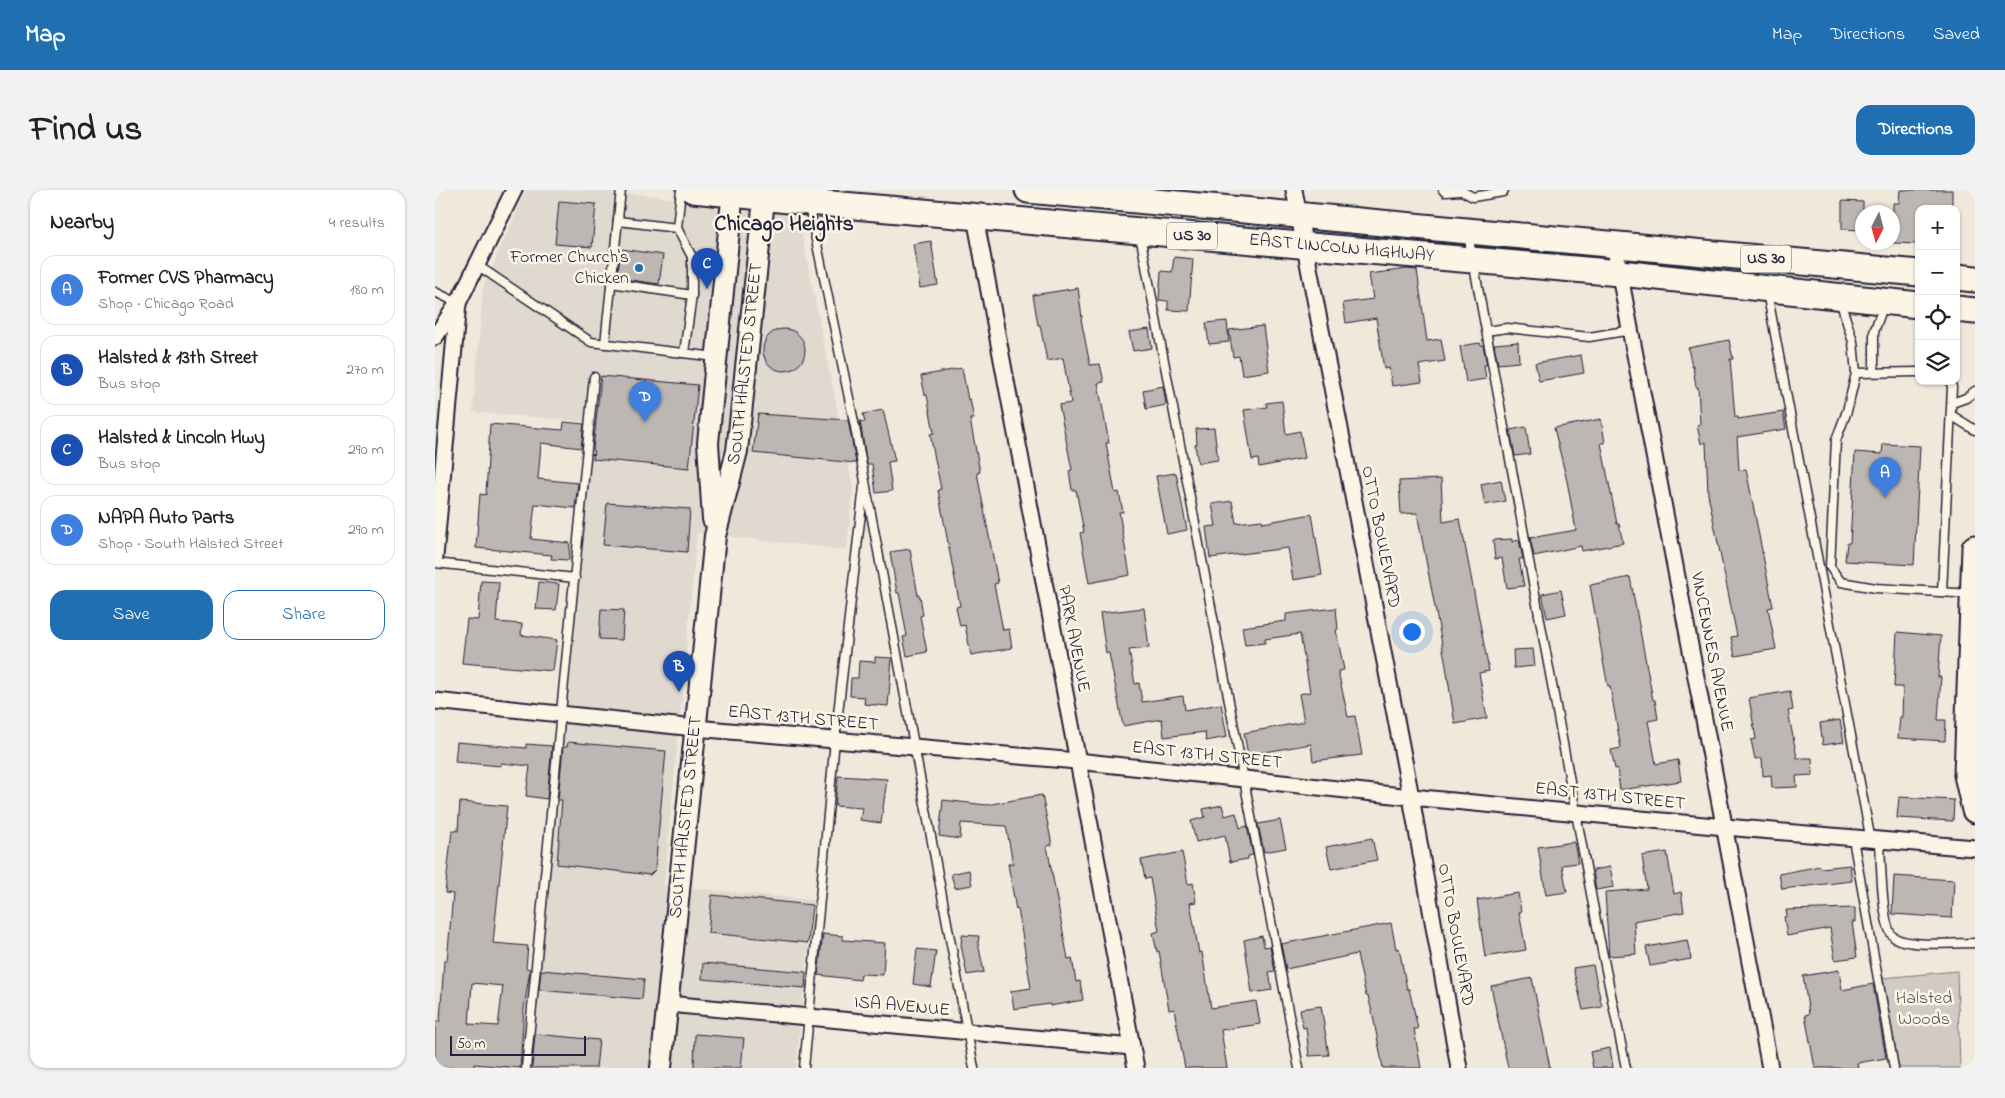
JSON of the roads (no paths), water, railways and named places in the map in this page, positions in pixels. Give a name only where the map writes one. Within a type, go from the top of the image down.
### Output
[{"type":"main road","name":"US 30","points":[[693,190],[765,194]]},
{"type":"main road","name":"EAST LINCOLN HIGHWAY","points":[[1028,190],[1134,195],[1299,214],[1915,273]]},
{"type":"main road","name":"EAST LINCOLN HIGHWAY","points":[[765,194],[808,202],[1621,273],[1915,305]]},
{"type":"main road","points":[[1960,277],[1975,279]]},
{"type":"main road","points":[[1960,308],[1975,310]]},
{"type":"main road","points":[[1975,548],[1967,774],[1975,810]]},
{"type":"street","points":[[435,337],[458,303],[514,190]]},
{"type":"street","name":"OTTO BOULEVARD","points":[[1294,190],[1411,797],[1459,1068]]},
{"type":"street","name":"SOUTH HALSTED STREET","points":[[715,536],[708,443],[733,192]]},
{"type":"street","name":"SOUTH HALSTED STREET","points":[[661,1068],[715,536],[737,451],[765,194]]},
{"type":"street","name":"PARK AVENUE","points":[[975,217],[1136,1068]]},
{"type":"street","name":"VINCENNES AVENUE","points":[[1614,244],[1770,1068]]},
{"type":"street","points":[[435,557],[458,303]]},
{"type":"street","name":"EAST 13TH STREET","points":[[435,701],[695,728],[1077,761],[1577,813],[1875,841],[1975,848]]},
{"type":"street","name":"ISA AVENUE","points":[[668,1004],[1132,1047]]},
{"type":"lane","points":[[605,344],[621,190]]},
{"type":"lane","points":[[681,190],[677,228],[692,257],[692,295],[684,353]]},
{"type":"lane","points":[[1443,190],[1445,192],[1460,190],[1473,197],[1503,192],[1504,190]]},
{"type":"lane","points":[[808,202],[864,478],[974,1068]]},
{"type":"lane","points":[[617,221],[677,228]]},
{"type":"lane","points":[[1467,230],[1626,1068]]},
{"type":"lane","points":[[1139,231],[1299,1068]]},
{"type":"lane","points":[[692,257],[726,263]]},
{"type":"lane","points":[[477,265],[591,342],[716,357]]},
{"type":"lane","points":[[611,284],[692,295]]},
{"type":"lane","points":[[1767,288],[1875,841],[1884,911],[1889,932],[1894,938],[1908,942],[1975,943]]},
{"type":"lane","points":[[435,292],[458,303]]},
{"type":"lane","points":[[1838,296],[1853,342],[1856,372],[1847,411],[1836,440],[1830,567],[1841,582],[1876,588],[1973,594]]},
{"type":"lane","points":[[1874,372],[1874,332],[1885,301]]},
{"type":"lane","points":[[1486,331],[1507,328],[1589,337],[1631,330]]},
{"type":"lane","points":[[1856,372],[1915,372]]},
{"type":"lane","points":[[526,1068],[594,377]]},
{"type":"lane","points":[[1942,592],[1951,385]]},
{"type":"lane","points":[[1952,403],[1966,398],[1975,391]]},
{"type":"lane","points":[[1951,416],[1965,422],[1975,430]]},
{"type":"lane","points":[[804,1068],[835,740],[864,478]]},
{"type":"lane","points":[[435,563],[575,578]]},
{"type":"lane","points":[[1853,839],[1894,1068]]},
{"type":"place","name":"Former Church's Chicken","points":[[639,268]]},
{"type":"place","name":"Halsted & Lincoln Hwy","points":[[707,289]]},
{"type":"place","name":"NAPA Auto Parts","points":[[645,422]]},
{"type":"place","name":"Former CVS Pharmacy","points":[[1885,498]]},
{"type":"place","name":"Halsted & 13th Street","points":[[679,692]]},
{"type":"district","name":"Chicago Heights","points":[[784,225]]},
{"type":"park label","name":"Halsted Woods","points":[[1924,1010]]}]
